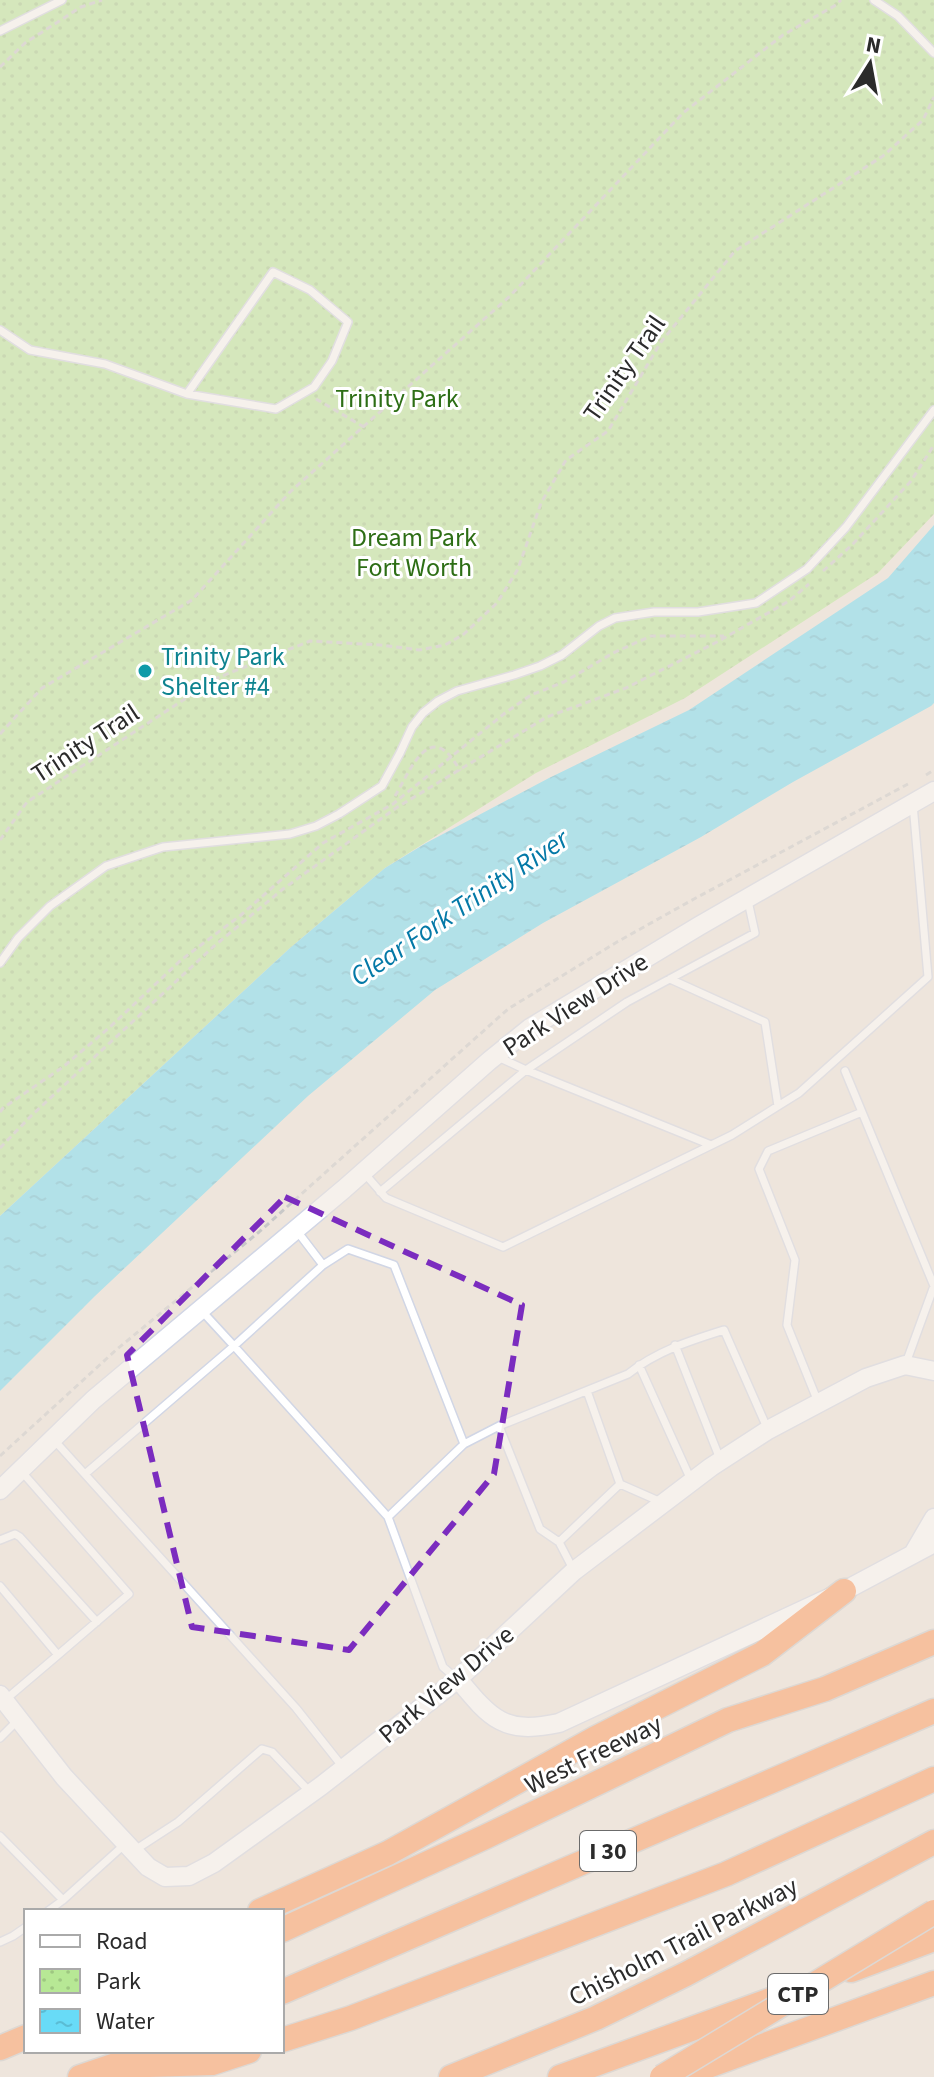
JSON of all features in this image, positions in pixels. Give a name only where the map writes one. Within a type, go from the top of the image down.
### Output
[{"type":"highway","points":[[264,1909],[388,1853],[594,1739],[762,1654],[844,1591]]},
{"type":"highway","points":[[902,1656],[934,1625]]},
{"type":"highway","name":"West Freeway","points":[[284,1929],[728,1720],[825,1689],[934,1642]]},
{"type":"highway","name":"I 30","points":[[284,1991],[934,1711]]},
{"type":"highway","points":[[284,2039],[351,2018],[726,1874],[934,1779]]},
{"type":"highway","name":"Chisholm Trail Parkway","points":[[451,2077],[585,2023],[726,1953],[934,1842]]},
{"type":"highway","name":"CTP","points":[[662,2077],[934,1912]]},
{"type":"highway","points":[[560,2077],[934,1939]]},
{"type":"highway","points":[[678,2077],[934,1983]]},
{"type":"highway","points":[[80,2077],[145,2053]]},
{"type":"highway","points":[[116,2066],[212,2063],[243,2053]]},
{"type":"street","name":"Park View Drive","points":[[0,1490],[93,1400],[530,1028],[748,898],[927,784]]},
{"type":"street","name":"Park View Drive","points":[[2,1698],[64,1777],[148,1867],[165,1877],[189,1876],[214,1863],[311,1793],[458,1679],[574,1571],[721,1461],[818,1402],[866,1378],[905,1365]]},
{"type":"street","points":[[905,1365],[934,1371]]},
{"type":"street","points":[[912,1554],[934,1518]]},
{"type":"street","name":"West Freeway","points":[[458,1679],[485,1711],[503,1723],[535,1728],[559,1723],[844,1591],[934,1543]]},
{"type":"lane","points":[[0,31],[62,0]]},
{"type":"lane","points":[[874,0],[898,16],[934,53]]},
{"type":"lane","points":[[0,330],[30,350],[105,364],[187,394],[276,409],[314,387],[332,361],[348,322],[310,290],[273,272],[187,394]]},
{"type":"lane","points":[[0,963],[18,938],[50,906],[106,866],[163,847],[290,834],[316,826],[339,814],[382,786],[412,727],[423,713],[457,691],[540,666],[562,655],[599,626],[615,618],[654,612],[698,612],[756,603],[807,569],[846,527],[934,410]]},
{"type":"lane","points":[[363,1172],[386,1198],[503,1247],[732,1135],[799,1093],[928,977],[911,793]]},
{"type":"lane","points":[[380,1192],[526,1070],[627,1002],[755,933],[748,898]]},
{"type":"lane","points":[[670,979],[765,1022],[778,1106]]},
{"type":"lane","points":[[496,1056],[711,1145]]},
{"type":"lane","points":[[845,1071],[934,1286],[905,1365]]},
{"type":"lane","points":[[818,1402],[787,1325],[795,1260],[759,1169],[768,1151],[862,1112]]},
{"type":"lane","points":[[296,1229],[323,1265]]},
{"type":"lane","points":[[85,1474],[323,1265],[348,1249],[394,1265],[464,1444]]},
{"type":"lane","points":[[200,1309],[388,1517],[443,1667],[458,1679]]},
{"type":"lane","points":[[388,1517],[464,1444],[499,1426],[628,1374],[675,1345],[724,1330],[768,1430]]},
{"type":"lane","points":[[675,1345],[721,1461]]},
{"type":"lane","points":[[639,1365],[692,1482]]},
{"type":"lane","points":[[587,1391],[620,1484],[663,1503]]},
{"type":"lane","points":[[499,1426],[540,1529],[559,1542],[574,1571]]},
{"type":"lane","points":[[53,1439],[296,1708],[343,1768]]},
{"type":"lane","points":[[2,1698],[129,1594],[20,1470]]},
{"type":"lane","points":[[559,1542],[620,1484]]},
{"type":"lane","points":[[0,1540],[15,1534],[20,1537],[97,1622]]},
{"type":"lane","points":[[0,1586],[58,1655]]},
{"type":"lane","points":[[0,1738],[19,1719]]},
{"type":"lane","points":[[51,1909],[130,1847],[178,1822],[262,1749],[272,1752],[311,1793]]},
{"type":"lane","points":[[0,1836],[63,1900]]},
{"type":"lane","points":[[0,1942],[24,1928]]},
{"type":"path","points":[[0,67],[25,43],[81,7],[102,0]]},
{"type":"path","name":"Trinity Trail","points":[[0,734],[42,688],[192,600],[290,492],[510,296],[683,113],[783,35],[841,0]]},
{"type":"path","name":"Trinity Trail","points":[[0,840],[27,802],[217,678],[310,641],[419,650],[445,645],[464,634],[497,603],[518,569],[541,503],[566,460],[608,431],[661,342],[735,251],[883,156],[923,120],[934,97]]},
{"type":"path","points":[[297,397],[318,400],[364,427]]},
{"type":"path","points":[[821,573],[852,545],[911,481],[934,445]]},
{"type":"path","points":[[0,1112],[63,1067],[181,960],[241,915],[323,843],[460,771],[547,717],[626,688],[727,636],[789,601],[810,582]]},
{"type":"path","points":[[0,1148],[213,947],[283,889],[394,806],[505,713],[531,695],[564,682],[613,653],[651,636],[727,636]]},
{"type":"path","points":[[395,796],[416,759],[425,750],[436,748],[448,752],[460,771]]},
{"type":"path","points":[[927,784],[934,770]]},
{"type":"path","points":[[0,1456],[116,1350],[259,1232],[508,1009],[681,906],[911,793]]},
{"type":"highlighted area","points":[[285,1197],[522,1305],[494,1474],[349,1650],[192,1627],[127,1355]]},
{"type":"green space","name":"Trinity Park","points":[[0,0],[934,0],[934,514],[878,573],[685,698],[536,773],[385,868],[290,948],[0,1216]]},
{"type":"water","name":"Clear Fork Trinity River","points":[[934,525],[934,703],[931,706],[543,923],[435,990],[308,1096],[95,1296],[0,1391],[0,1216],[290,948],[385,868],[549,778],[689,710],[888,578]]},
{"type":"place","name":"Trinity Park Shelter #4","points":[[145,671]]},
{"type":"park label","name":"Dream Park Fort Worth","points":[[414,552]]}]
